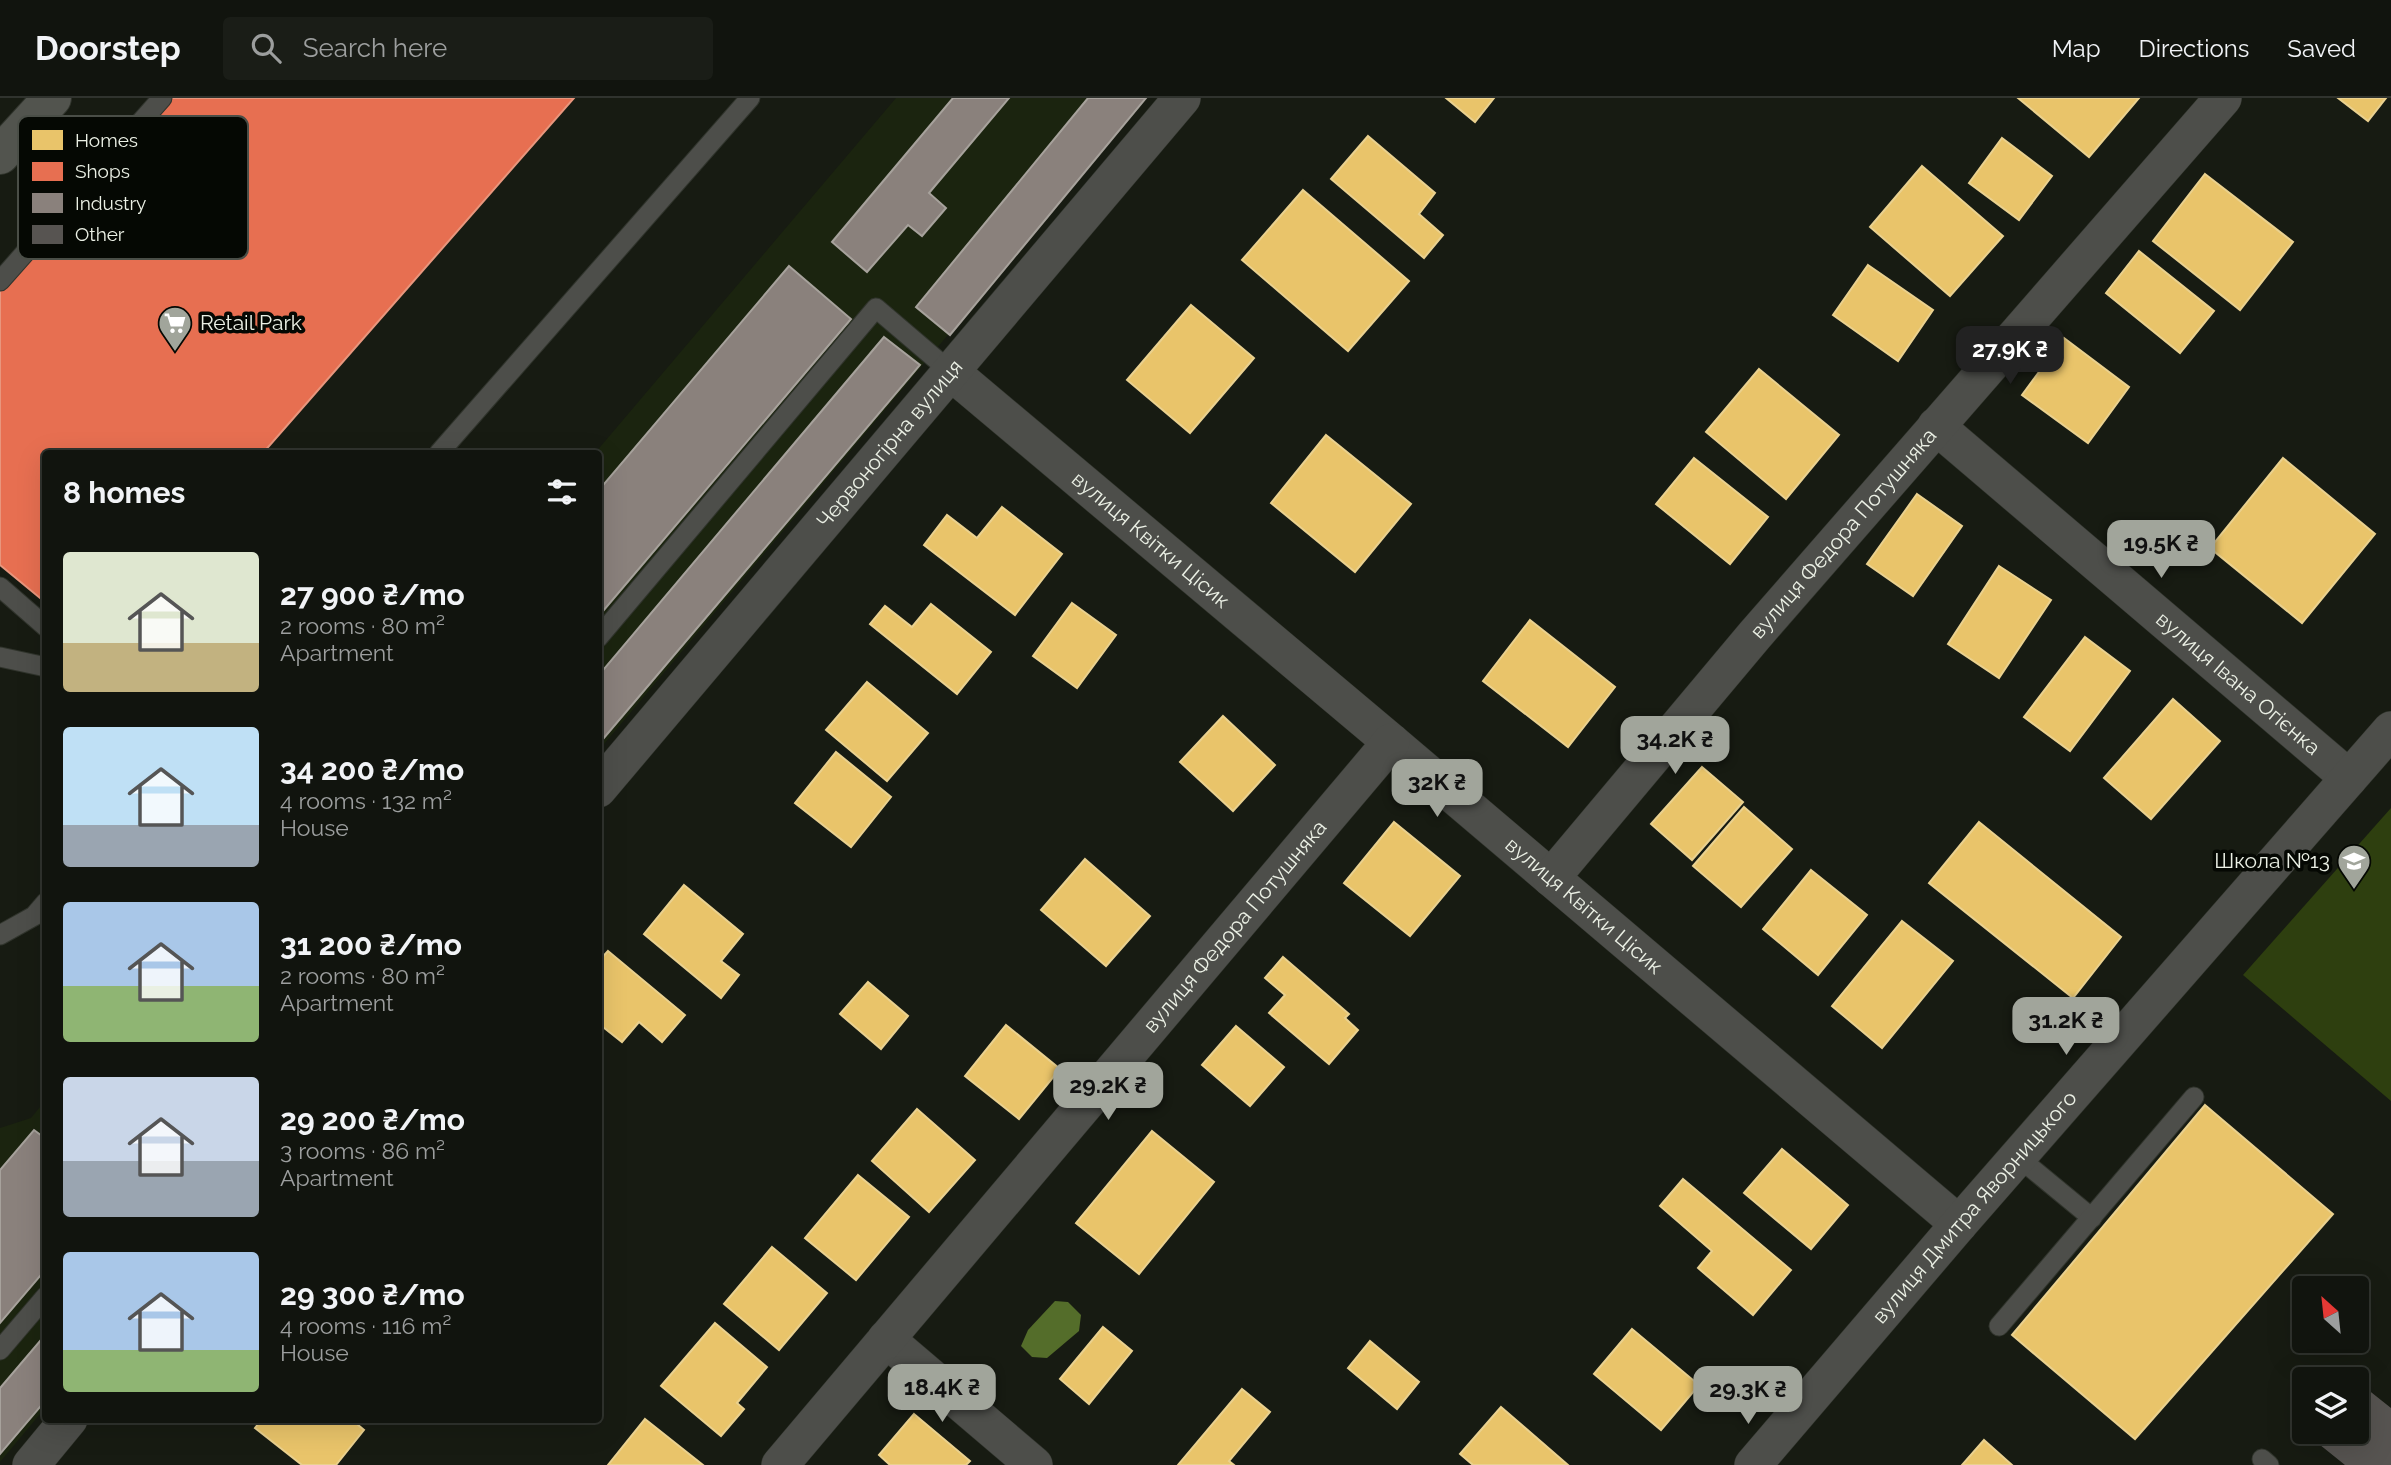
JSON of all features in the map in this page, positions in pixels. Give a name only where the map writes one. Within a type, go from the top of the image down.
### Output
[{"type":"highway","points":[[36,116],[52,98]]},
{"type":"highway","points":[[0,155],[18,135]]},
{"type":"street","name":"Червоногірна вулиця","points":[[602,784],[1182,98]]},
{"type":"street","name":"вулиця Федора Потушняка","points":[[1551,878],[1754,636],[2223,98]]},
{"type":"street","name":"вулиця Квітки Цісик","points":[[951,372],[1391,741],[1959,1224]]},
{"type":"street","name":"вулиця Івана Огієнка","points":[[1936,426],[2349,778]]},
{"type":"street","name":"вулиця Дмитра Яворницького","points":[[1753,1465],[1959,1224],[2391,730]]},
{"type":"street","name":"вулиця Федора Потушняка","points":[[780,1465],[1391,741]]},
{"type":"street","points":[[886,1339],[1034,1465]]},
{"type":"street","points":[[30,1465],[66,1423]]},
{"type":"lane","points":[[146,116],[162,98]]},
{"type":"lane","points":[[442,450],[750,98]]},
{"type":"lane","points":[[0,281],[19,259]]},
{"type":"lane","points":[[602,633],[876,308],[951,372]]},
{"type":"lane","points":[[0,587],[42,624]]},
{"type":"lane","points":[[0,657],[42,666]]},
{"type":"lane","points":[[0,935],[34,916],[42,907]]},
{"type":"lane","points":[[1999,1326],[2194,1097]]},
{"type":"lane","points":[[2018,1157],[2092,1218]]},
{"type":"lane","points":[[0,1350],[42,1301]]},
{"type":"shaded area","points":[[896,98],[1147,98],[602,746],[602,450],[598,450]]},
{"type":"shaded area","name":"Школа №13","points":[[2391,808],[2391,1101],[2243,975]]},
{"type":"shaded area","points":[[42,1105],[42,1412],[0,1462],[0,1128],[31,1118]]},
{"type":"shaded area","points":[[1055,1301],[1068,1302],[1081,1315],[1079,1331],[1047,1358],[1032,1357],[1021,1346],[1028,1330]]},
{"type":"building: Homes","points":[[1446,98],[1494,98],[1475,122]]},
{"type":"building: Homes","points":[[2018,98],[2139,98],[2089,157]]},
{"type":"building: Homes","points":[[2338,98],[2386,98],[2368,121]]},
{"type":"building: Homes","points":[[1368,136],[1435,193],[1419,214],[1443,235],[1424,258],[1331,179]]},
{"type":"building: Homes","points":[[2002,138],[2052,176],[2019,220],[1969,183]]},
{"type":"building: Homes","points":[[1922,166],[2003,236],[1950,296],[1870,227]]},
{"type":"building: Homes","points":[[2205,174],[2293,242],[2240,310],[2153,241]]},
{"type":"building: Homes","points":[[1303,190],[1409,281],[1348,351],[1242,260]]},
{"type":"building: Homes","points":[[2139,251],[2214,311],[2180,353],[2106,293]]},
{"type":"building: Homes","points":[[1868,265],[1933,310],[1898,361],[1833,315]]},
{"type":"building: Homes","points":[[1191,305],[1254,358],[1190,433],[1127,380]]},
{"type":"building: Homes","points":[[2064,338],[2129,387],[2088,443],[2022,395]]},
{"type":"building: Homes","points":[[1759,369],[1839,435],[1786,499],[1706,432]]},
{"type":"building: Homes","points":[[1326,435],[1411,504],[1355,572],[1271,503]]},
{"type":"building: Homes","points":[[1694,458],[1768,517],[1730,564],[1656,504]]},
{"type":"building: Homes","points":[[2283,458],[2375,534],[2302,623],[2210,548]]},
{"type":"building: Homes","points":[[1917,494],[1962,526],[1913,596],[1867,564]]},
{"type":"building: Homes","points":[[1002,507],[1062,554],[1015,615],[924,545],[947,515],[977,538]]},
{"type":"building: Homes","points":[[1999,566],[2051,600],[1999,678],[1948,644]]},
{"type":"building: Homes","points":[[1072,603],[1116,635],[1077,688],[1033,656]]},
{"type":"building: Homes","points":[[931,604],[991,652],[957,694],[870,624],[885,606],[912,627]]},
{"type":"building: Homes","points":[[1530,620],[1615,687],[1568,747],[1483,681]]},
{"type":"building: Homes","points":[[2085,637],[2130,671],[2070,751],[2024,717]]},
{"type":"building: Homes","points":[[867,682],[928,733],[887,781],[826,730]]},
{"type":"building: Homes","points":[[2173,699],[2220,741],[2151,819],[2104,778]]},
{"type":"building: Homes","points":[[1223,716],[1275,765],[1233,811],[1180,762]]},
{"type":"building: Homes","points":[[836,752],[891,797],[851,847],[795,803]]},
{"type":"building: Homes","points":[[1702,767],[1743,802],[1692,860],[1651,824]]},
{"type":"building: Homes","points":[[1744,807],[1792,849],[1741,907],[1693,866]]},
{"type":"building: Homes","points":[[1394,822],[1460,876],[1410,936],[1344,883]]},
{"type":"building: Homes","points":[[1979,822],[2121,937],[2073,998],[1929,883]]},
{"type":"building: Homes","points":[[1085,859],[1150,916],[1106,966],[1041,910]]},
{"type":"building: Homes","points":[[1811,870],[1867,915],[1818,975],[1763,929]]},
{"type":"building: Homes","points":[[684,885],[743,934],[721,961],[739,975],[721,998],[644,934]]},
{"type":"building: Homes","points":[[1902,921],[1953,961],[1882,1048],[1832,1006]]},
{"type":"building: Homes","points":[[608,951],[685,1015],[662,1042],[639,1022],[622,1042],[602,1026],[602,958]]},
{"type":"building: Homes","points":[[1283,957],[1349,1014],[1345,1018],[1358,1030],[1329,1064],[1269,1013],[1285,995],[1265,978]]},
{"type":"building: Homes","points":[[868,982],[908,1016],[881,1049],[840,1014]]},
{"type":"building: Homes","points":[[1006,1025],[1060,1069],[1019,1119],[965,1076]]},
{"type":"building: Homes","points":[[1236,1026],[1284,1067],[1250,1106],[1202,1065]]},
{"type":"building: Homes","points":[[2205,1105],[2333,1214],[2135,1439],[2012,1335]]},
{"type":"building: Homes","points":[[917,1109],[975,1160],[929,1212],[872,1161]]},
{"type":"building: Homes","points":[[1152,1131],[1214,1182],[1139,1274],[1076,1223]]},
{"type":"building: Homes","points":[[1782,1149],[1848,1205],[1811,1249],[1744,1193]]},
{"type":"building: Homes","points":[[858,1175],[909,1217],[856,1280],[805,1238]]},
{"type":"building: Homes","points":[[1683,1179],[1791,1270],[1753,1315],[1698,1268],[1712,1251],[1660,1206]]},
{"type":"building: Homes","points":[[772,1247],[827,1293],[779,1350],[724,1304]]},
{"type":"building: Homes","points":[[715,1323],[767,1367],[737,1403],[744,1409],[721,1436],[661,1386]]},
{"type":"building: Homes","points":[[1103,1327],[1132,1351],[1089,1404],[1060,1379]]},
{"type":"building: Homes","points":[[1632,1329],[1699,1385],[1661,1430],[1594,1374]]},
{"type":"building: Homes","points":[[1370,1341],[1419,1382],[1397,1409],[1348,1368]]},
{"type":"building: Homes","points":[[1242,1389],[1270,1412],[1229,1461],[1234,1465],[1178,1465]]},
{"type":"building: Homes","points":[[1501,1407],[1568,1465],[1473,1465],[1460,1454]]},
{"type":"building: Homes","points":[[914,1414],[970,1461],[966,1465],[890,1465],[879,1455]]},
{"type":"building: Homes","points":[[645,1419],[703,1465],[608,1465]]},
{"type":"building: Homes","points":[[259,1423],[356,1423],[364,1430],[336,1465],[302,1465],[255,1428]]},
{"type":"building: Homes","points":[[1984,1440],[2012,1465],[1962,1465]]},
{"type":"building: Shops","name":"Retail Park","points":[[162,98],[574,98],[266,450],[42,450],[42,600],[0,565],[0,281],[19,259],[248,259],[248,116],[146,116]]},
{"type":"building: Industry","points":[[953,98],[1009,98],[929,193],[946,208],[922,236],[908,225],[867,272],[832,242]]},
{"type":"building: Industry","points":[[1088,98],[1146,98],[950,335],[916,307]]},
{"type":"building: Industry","points":[[789,266],[851,319],[602,612],[602,486]]},
{"type":"building: Industry","points":[[884,337],[920,365],[602,740],[602,671]]},
{"type":"building: Industry","points":[[34,1130],[42,1136],[42,1274],[0,1323],[0,1170]]},
{"type":"building: Industry","points":[[42,1339],[42,1405],[0,1454],[0,1388]]},
{"type":"building: Other","points":[[2369,1391],[2391,1408],[2391,1465],[2345,1465],[2319,1444],[2369,1444]]},
{"type":"place","name":"Retail Park","points":[[175,353]]},
{"type":"place","name":"Школа №13","points":[[2354,891]]}]
